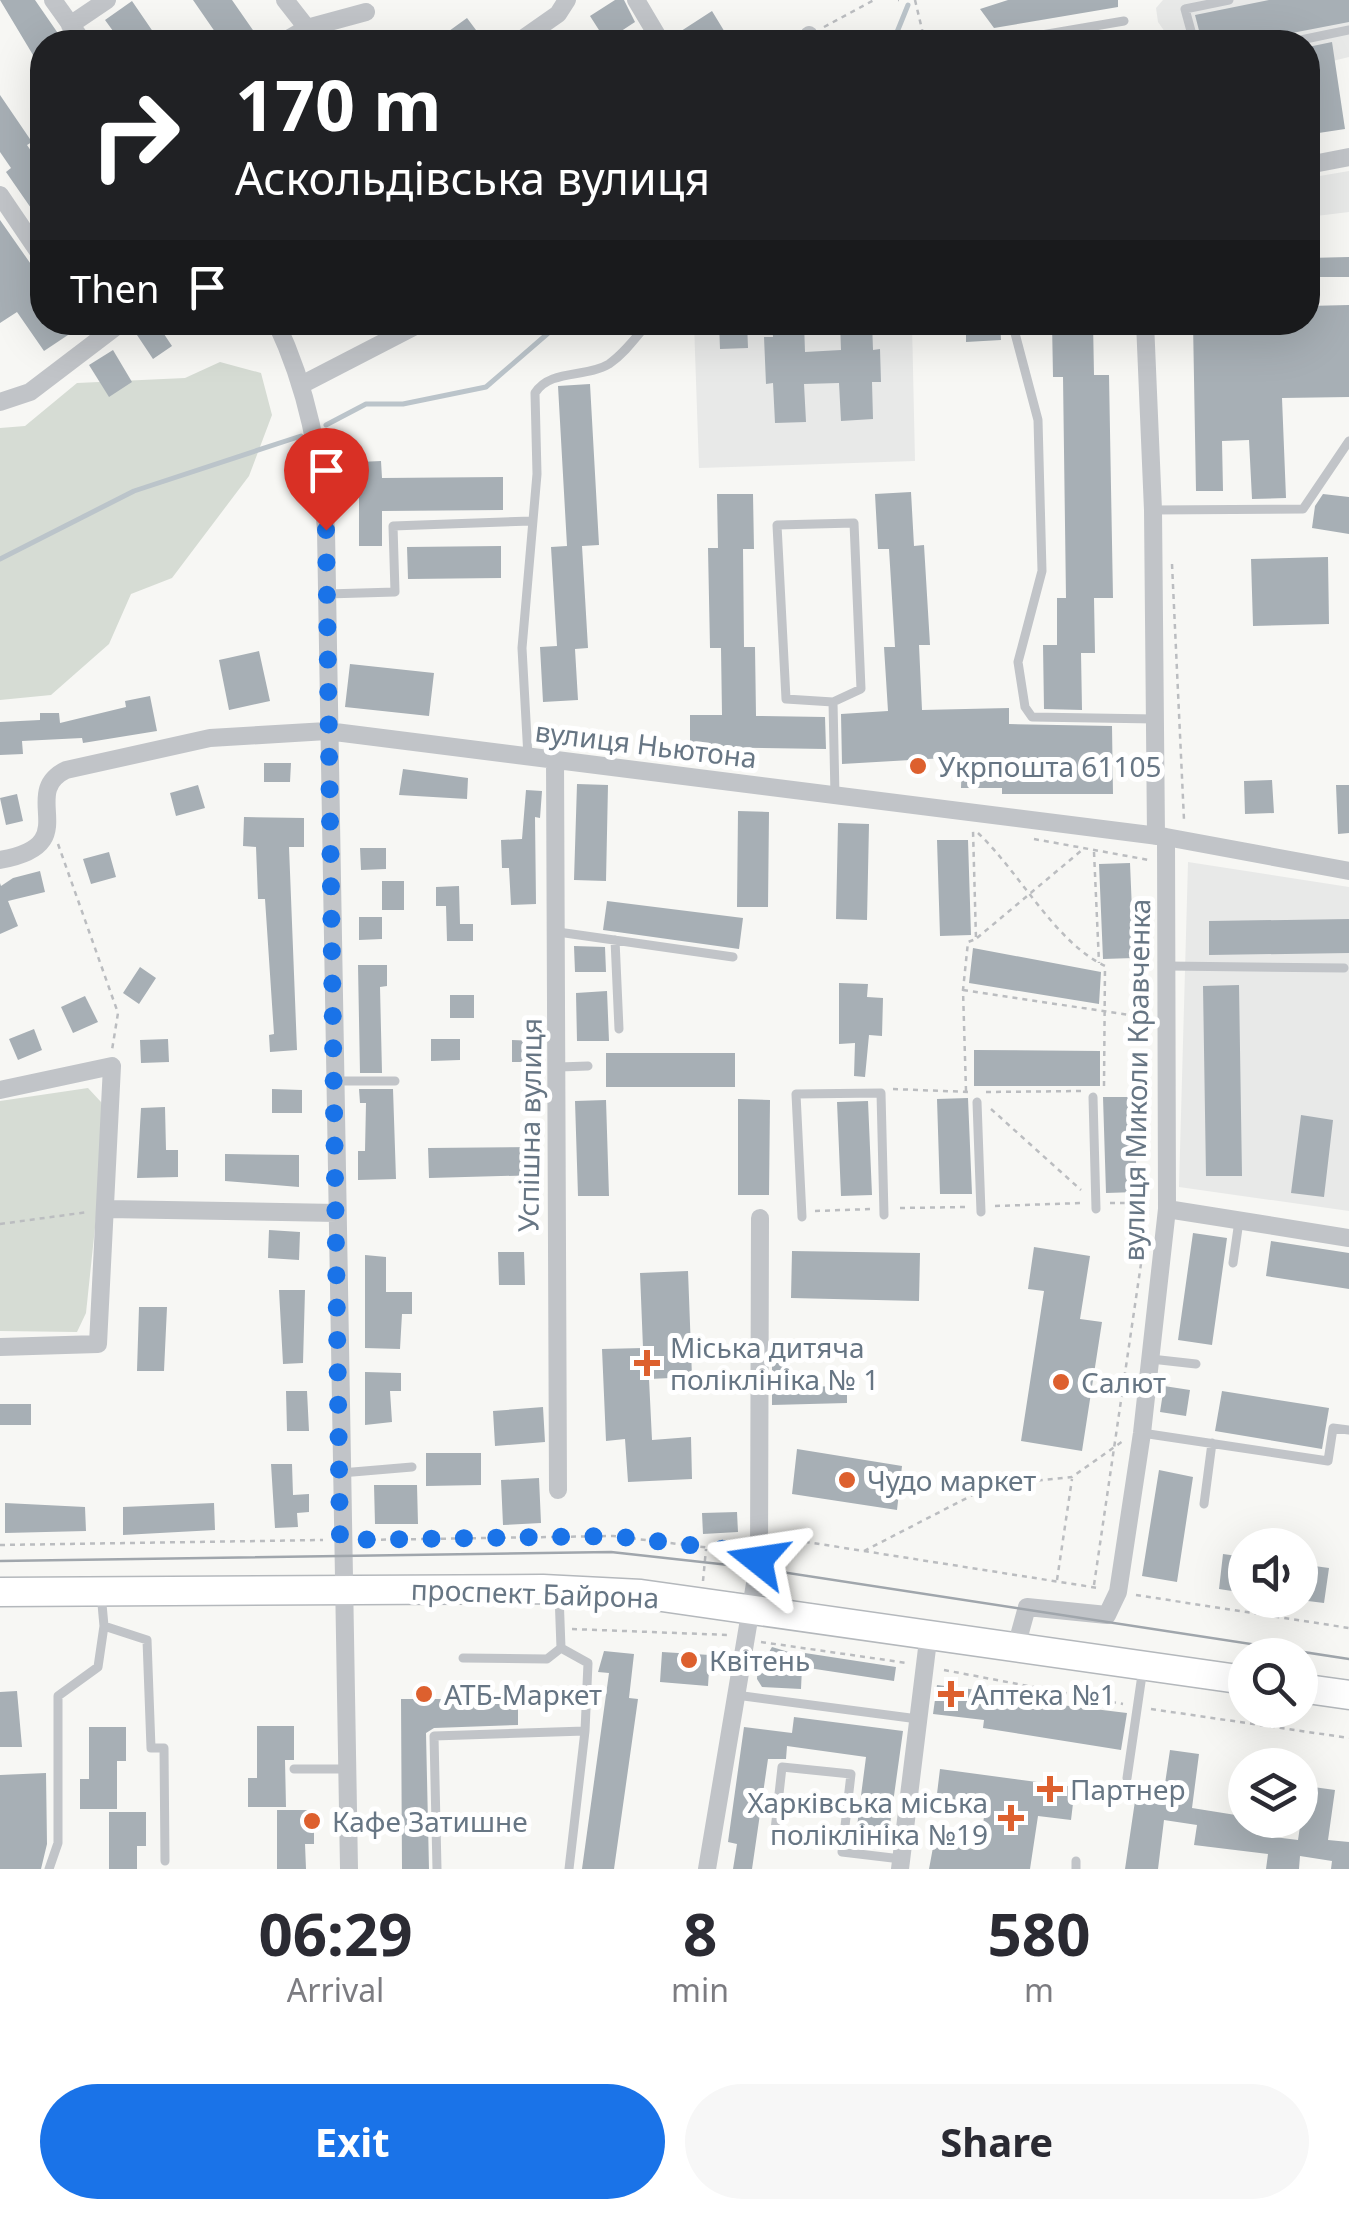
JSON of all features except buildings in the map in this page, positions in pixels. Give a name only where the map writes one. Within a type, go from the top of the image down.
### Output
[{"type":"main road","name":"проспект Байрона","points":[[0,1592],[559,1590],[749,1606],[1228,1677]]},
{"type":"main road","points":[[1318,1691],[1349,1695]]},
{"type":"street","points":[[53,0],[74,30]]},
{"type":"street","points":[[70,25],[107,0]]},
{"type":"street","points":[[285,0],[306,28]]},
{"type":"street","points":[[535,30],[558,14],[568,0]]},
{"type":"street","points":[[636,0],[654,30]]},
{"type":"street","points":[[303,30],[366,12]]},
{"type":"street","points":[[1320,163],[1349,157]]},
{"type":"street","points":[[0,195],[30,239]]},
{"type":"street","points":[[1,401],[30,392],[88,335]]},
{"type":"street","points":[[282,335],[303,384],[320,462],[326,594],[338,1473],[348,1869]]},
{"type":"street","points":[[303,384],[398,335]]},
{"type":"street","name":"вулиця Миколи Кравченка","points":[[1118,1592],[1142,1433],[1167,1209],[1169,838],[1156,719],[1146,335]]},
{"type":"street","name":"вулиця Ньютона","points":[[0,860],[26,856],[40,847],[48,816],[48,786],[54,776],[66,770],[210,738],[326,731],[1169,838],[1349,871]]},
{"type":"street","name":"Успішна вулиця","points":[[556,760],[560,1067],[554,1215],[558,1490]]},
{"type":"street","points":[[0,1090],[112,1066],[108,1209],[98,1344],[0,1348]]},
{"type":"street","points":[[108,1209],[337,1213]]},
{"type":"street","points":[[1167,1209],[1349,1238]]},
{"type":"street","points":[[707,1869],[759,1544],[760,1218]]},
{"type":"street","points":[[1016,1646],[1026,1607],[1107,1615],[1118,1592]]},
{"type":"street","points":[[900,1864],[929,1632]]},
{"type":"lane","points":[[1191,30],[1185,9],[1229,0]]},
{"type":"lane","points":[[1075,30],[1124,22]]},
{"type":"lane","points":[[1320,36],[1349,30]]},
{"type":"lane","points":[[528,757],[522,648],[538,440],[534,393],[548,379],[585,374],[606,365],[636,335]]},
{"type":"lane","points":[[1015,335],[1038,420],[1042,571],[1018,662],[1025,708],[1032,717],[1156,719]]},
{"type":"lane","points":[[1153,510],[1302,509],[1349,441]]},
{"type":"lane","points":[[326,594],[396,592],[393,526],[531,521]]},
{"type":"lane","points":[[854,522],[861,689],[833,702],[786,699],[777,525],[854,522]]},
{"type":"lane","points":[[833,702],[836,796]]},
{"type":"lane","points":[[558,932],[733,957]]},
{"type":"lane","points":[[615,940],[619,1029]]},
{"type":"lane","points":[[1166,966],[1344,968]]},
{"type":"lane","points":[[560,1067],[588,1066]]},
{"type":"lane","points":[[335,1082],[395,1081]]},
{"type":"lane","points":[[802,1217],[796,1094],[881,1093],[884,1214]]},
{"type":"lane","points":[[1093,1097],[1096,1206]]},
{"type":"lane","points":[[980,1212],[981,1103]]},
{"type":"lane","points":[[1234,1262],[1239,1222]]},
{"type":"lane","points":[[1151,1358],[1196,1364]]},
{"type":"lane","points":[[1142,1433],[1328,1461],[1333,1428],[1349,1430]]},
{"type":"lane","points":[[1204,1504],[1212,1443]]},
{"type":"lane","points":[[338,1473],[412,1467]]},
{"type":"lane","points":[[559,1590],[562,1648]]},
{"type":"lane","points":[[48,1869],[58,1844],[58,1696],[98,1667],[104,1626],[101,1591]]},
{"type":"lane","points":[[104,1626],[147,1640],[151,1748],[164,1748],[165,1861]]},
{"type":"lane","points":[[464,1658],[547,1658],[562,1648]]},
{"type":"lane","points":[[562,1648],[588,1664],[569,1869]]},
{"type":"lane","points":[[1127,1778],[1144,1665]]},
{"type":"lane","points":[[734,1695],[918,1719]]},
{"type":"lane","points":[[436,1869],[434,1736],[584,1731]]},
{"type":"lane","points":[[774,1839],[782,1767],[852,1774],[842,1852],[900,1864]]},
{"type":"lane","points":[[294,1768],[346,1769]]},
{"type":"path","points":[[823,30],[874,0]]},
{"type":"path","points":[[915,0],[922,30]]},
{"type":"path","points":[[1169,838],[1171,547]]},
{"type":"path","points":[[48,816],[118,1013],[112,1066]]},
{"type":"path","points":[[973,828],[992,832]]},
{"type":"path","points":[[875,1093],[875,1086],[897,1091],[966,1092],[1098,1091],[1104,1086],[1105,966],[1073,949],[1010,863],[973,828]]},
{"type":"path","points":[[973,828],[976,939]]},
{"type":"path","points":[[1029,838],[1156,862]]},
{"type":"path","points":[[966,1092],[963,990],[968,942],[1034,895],[1084,848]]},
{"type":"path","points":[[1094,850],[1099,963]]},
{"type":"path","points":[[963,990],[1154,1019]]},
{"type":"path","points":[[981,1103],[1096,1206]]},
{"type":"path","points":[[1094,1588],[1148,1227],[1148,1184]]},
{"type":"path","points":[[0,1224],[108,1209]]},
{"type":"path","points":[[1142,1257],[1129,1226],[1148,1227]]},
{"type":"path","points":[[863,1551],[992,1485],[1072,1478],[1115,1444]]},
{"type":"path","points":[[1056,1582],[1072,1478]]},
{"type":"path","points":[[0,1546],[613,1536],[759,1544],[863,1551],[1349,1628]]},
{"type":"path","points":[[561,1628],[720,1633],[1137,1706],[1349,1738]]},
{"type":"shaded area","points":[[1163,0],[1349,0],[1349,57],[1320,64],[1320,30],[1164,30],[1156,8]]},
{"type":"shaded area","points":[[1349,171],[1349,212],[1320,216],[1320,176]]},
{"type":"shaded area","points":[[694,335],[912,335],[915,461],[699,468]]},
{"type":"shaded area","points":[[220,362],[261,373],[272,415],[249,476],[172,578],[131,594],[109,644],[51,695],[0,700],[0,428],[25,426],[77,383],[185,378]]},
{"type":"shaded area","points":[[1188,862],[1349,887],[1349,1211],[1179,1187]]},
{"type":"shaded area","points":[[88,1088],[101,1102],[104,1142],[86,1313],[77,1332],[0,1331],[0,1101]]},
{"type":"waterway","points":[[898,30],[908,5]]},
{"type":"waterway","points":[[326,425],[366,404],[403,404],[486,387],[546,335]]},
{"type":"waterway","points":[[0,559],[134,491],[301,436]]},
{"type":"tram line","points":[[0,1561],[611,1552],[756,1568],[1349,1659]]},
{"type":"place","name":"Укрпошта 61105","points":[[918,766]]},
{"type":"place","name":"Міська дитяча поліклініка № 1","points":[[647,1363]]},
{"type":"place","name":"Салют","points":[[1061,1382]]},
{"type":"place","name":"Чудо маркет","points":[[847,1480]]},
{"type":"place","name":"Квітень","points":[[689,1660]]},
{"type":"place","name":"АТБ-Маркет","points":[[424,1694]]},
{"type":"place","name":"Аптека №1","points":[[951,1694]]},
{"type":"place","name":"Партнер","points":[[1050,1789]]},
{"type":"place","name":"Харківська міська поліклініка №19","points":[[1011,1818]]},
{"type":"place","name":"Кафе Затишне","points":[[312,1821]]},
{"type":"route","points":[[326,530],[340,1540],[613,1536],[758,1553],[758,1560]]}]
